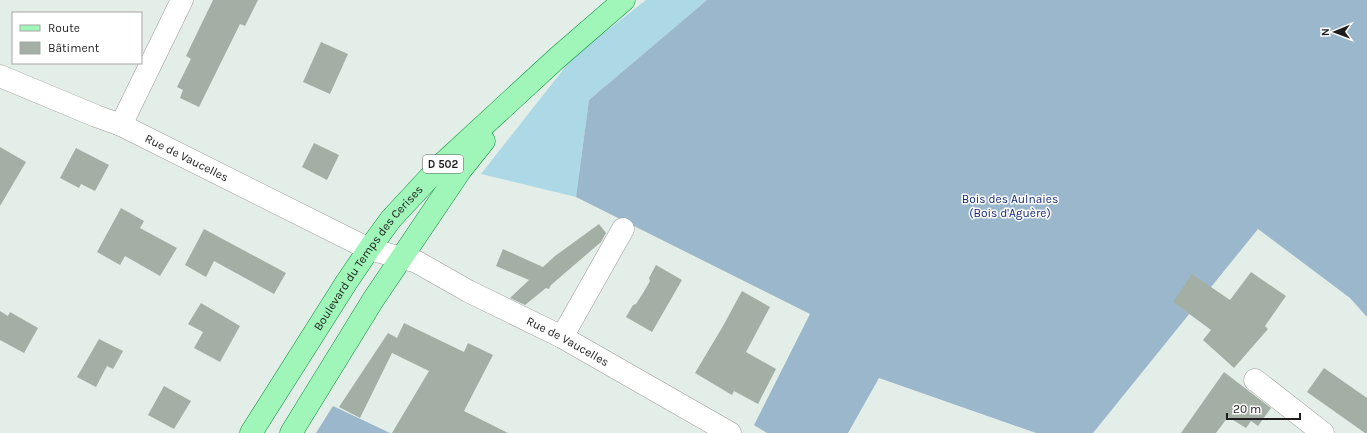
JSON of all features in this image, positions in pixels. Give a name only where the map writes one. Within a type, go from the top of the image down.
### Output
[{"type":"main road","name":"Boulevard du Temps des Cerises","points":[[251,433],[368,249],[391,219],[442,164],[557,58],[624,0]]},
{"type":"main road","name":"Boulevard du Temps des Cerises","points":[[291,433],[374,300],[460,171],[527,87]]},
{"type":"street","points":[[121,124],[182,0]]},
{"type":"street","name":"Rue de Vaucelles","points":[[0,76],[96,116],[121,124],[368,249],[417,262],[468,291],[562,337],[730,433]]},
{"type":"street","points":[[562,337],[623,228]]},
{"type":"street","points":[[1255,380],[1324,433]]},
{"type":"shaded area","points":[[646,0],[707,0],[589,100],[576,197],[481,174],[573,57]]},
{"type":"green space","name":"Bois des Aulnaies (Bois d'Aguère)","points":[[707,0],[1367,0],[1367,317],[1350,298],[1258,229],[1093,433],[1036,433],[879,378],[848,433],[767,433],[754,425],[810,314],[576,197],[589,100]]},
{"type":"green space","points":[[333,406],[390,433],[316,433]]},
{"type":"building","points":[[213,0],[258,0],[245,26],[240,24],[199,107],[180,98],[183,90],[177,87],[191,59],[186,56]]},
{"type":"building","points":[[321,42],[348,54],[330,94],[303,82]]},
{"type":"building","points":[[314,143],[339,155],[327,180],[302,167]]},
{"type":"building","points":[[0,147],[26,162],[0,206]]},
{"type":"building","points":[[76,148],[109,165],[95,191],[81,184],[79,188],[60,178]]},
{"type":"building","points":[[121,208],[144,221],[140,228],[177,248],[160,276],[125,256],[120,265],[97,252]]},
{"type":"building","points":[[599,224],[606,233],[601,242],[551,285],[549,289],[546,288],[525,305],[510,298],[529,280],[496,266],[503,249],[543,267],[555,256]]},
{"type":"building","points":[[204,229],[286,273],[274,294],[214,261],[206,277],[185,265]]},
{"type":"building","points":[[656,265],[682,280],[652,332],[626,317],[650,281],[649,278]]},
{"type":"building","points":[[1251,272],[1286,296],[1265,326],[1268,329],[1234,368],[1203,340],[1211,330],[1173,302],[1192,274],[1230,300]]},
{"type":"building","points":[[742,291],[770,307],[746,352],[776,369],[758,404],[734,391],[732,395],[695,373]]},
{"type":"building","points":[[201,303],[240,326],[220,362],[194,348],[203,332],[188,324]]},
{"type":"building","points":[[0,311],[8,316],[10,312],[38,328],[24,353],[0,340]]},
{"type":"building","points":[[404,323],[464,352],[468,343],[493,355],[464,411],[508,433],[392,433],[429,371],[392,353],[360,418],[339,407],[388,333],[397,338]]},
{"type":"building","points":[[99,339],[123,351],[113,369],[107,366],[96,387],[77,377]]},
{"type":"building","points":[[1324,368],[1367,398],[1367,433],[1307,392]]},
{"type":"building","points":[[1224,372],[1271,408],[1258,426],[1251,421],[1246,428],[1228,417],[1216,433],[1181,433]]},
{"type":"building","points":[[164,386],[191,401],[174,429],[148,415]]}]
